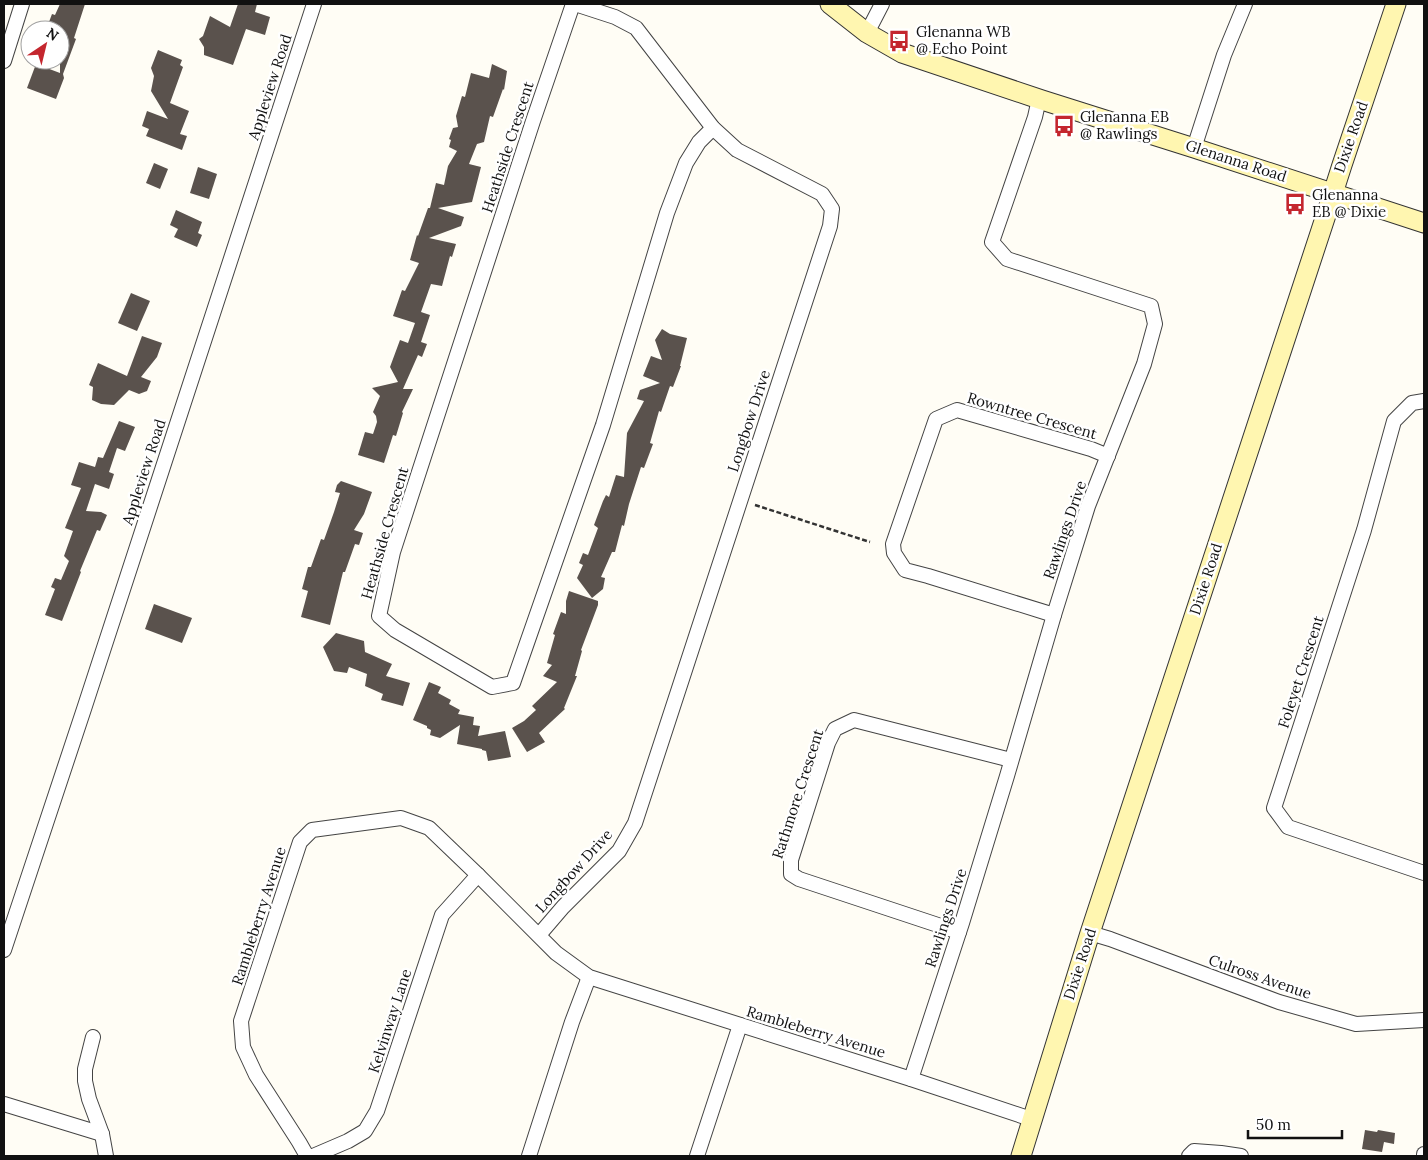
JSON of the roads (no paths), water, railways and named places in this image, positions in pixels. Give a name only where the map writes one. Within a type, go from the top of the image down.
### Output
[{"type":"street","points":[[4,61],[22,4]]},
{"type":"street","name":"Appleview Road","points":[[4,950],[314,4]]},
{"type":"street","name":"Heathside Crescent","points":[[574,4],[527,140],[393,552],[378,616],[395,630],[492,687],[513,683],[603,425],[667,213],[686,163],[699,142],[713,128]]},
{"type":"street","name":"Longbow Drive","points":[[538,935],[619,850],[635,823],[830,226],[832,209],[822,194],[737,150],[713,128],[636,28],[615,17],[574,4]]},
{"type":"street","name":"Glenanna Road","points":[[830,4],[867,33],[902,53],[1424,223]]},
{"type":"street","points":[[867,33],[882,4]]},
{"type":"street","name":"Dixie Road","points":[[1021,1156],[1090,934],[1332,193],[1396,4]]},
{"type":"street","points":[[1194,148],[1242,5]]},
{"type":"street","name":"Rawlings Drive","points":[[911,1079],[959,932],[1088,506],[1144,364],[1155,324],[1151,306],[1006,259],[992,242],[1039,99]]},
{"type":"street","name":"Foleyet Crescent","points":[[1424,402],[1412,402],[1394,421],[1364,530],[1274,808],[1288,827],[1424,873]]},
{"type":"street","name":"Rowntree Crescent","points":[[1054,615],[904,570],[894,553],[892,544],[936,419],[957,410],[1091,449],[1108,456]]},
{"type":"street","name":"Rathmore Crescent","points":[[959,932],[799,879],[791,874],[791,860],[828,743],[835,729],[854,720],[1011,760]]},
{"type":"street","name":"Rambleberry Avenue","points":[[307,1156],[256,1074],[243,1048],[241,1021],[300,842],[312,830],[401,818],[429,828],[556,953],[589,977],[1031,1119]]},
{"type":"street","name":"Kelvinway Lane","points":[[313,1156],[348,1142],[365,1131],[378,1111],[442,915],[478,875]]},
{"type":"street","name":"Culross Avenue","points":[[1090,934],[1278,1002],[1356,1024],[1424,1020]]},
{"type":"street","points":[[529,1156],[572,1022],[589,977]]},
{"type":"street","points":[[697,1156],[740,1025]]},
{"type":"street","points":[[93,1037],[85,1069],[85,1081],[102,1134],[106,1156]]},
{"type":"street","points":[[4,1104],[102,1134]]},
{"type":"street","points":[[1192,1154],[1221,1153],[1241,1156]]},
{"type":"place","name":"Glenanna WB @ Echo Point","points":[[899,41]]},
{"type":"place","name":"Glenanna EB @ Rawlings","points":[[1064,126]]},
{"type":"place","name":"Glenanna EB @ Dixie","points":[[1295,204]]}]
